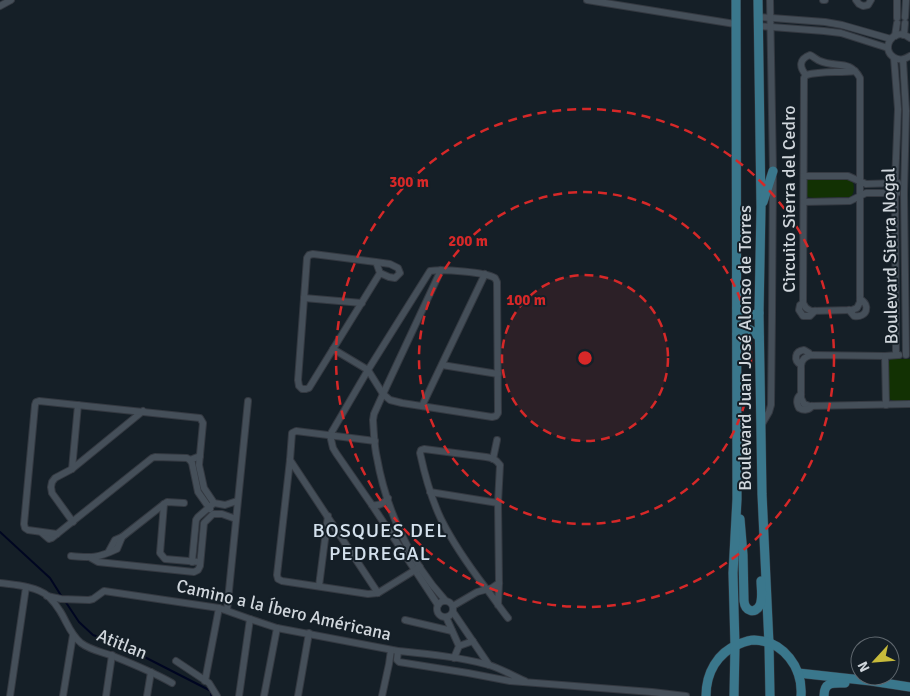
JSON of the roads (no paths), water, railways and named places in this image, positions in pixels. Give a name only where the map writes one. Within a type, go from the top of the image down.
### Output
[{"type":"main road","name":"Boulevard Juan José Alonso de Torres","points":[[734,696],[733,573],[737,499],[736,0]]},
{"type":"main road","name":"Boulevard Juan José Alonso de Torres","points":[[758,0],[761,207],[759,313],[760,427],[770,696]]},
{"type":"main road","points":[[761,207],[772,171]]},
{"type":"main road","points":[[737,308],[747,317],[759,313]]},
{"type":"main road","points":[[737,334],[748,329],[759,337]]},
{"type":"main road","points":[[737,499],[742,535],[744,601],[747,609],[751,611],[758,608],[761,604],[764,537]]},
{"type":"main road","points":[[706,696],[708,677],[718,658],[735,646],[752,640],[777,647],[786,654],[793,663],[801,681],[801,696]]},
{"type":"main road","points":[[798,673],[850,679]]},
{"type":"main road","points":[[824,696],[825,688],[828,685],[850,682]]},
{"type":"street","points":[[0,6],[11,0]]},
{"type":"street","points":[[588,0],[735,24]]},
{"type":"street","points":[[760,427],[771,406],[772,171],[770,0]]},
{"type":"street","points":[[856,0],[863,6],[868,5],[871,0]]},
{"type":"street","points":[[897,0],[897,20],[888,48],[894,58],[908,57]]},
{"type":"street","points":[[758,21],[770,18],[825,22],[893,37],[898,34],[907,37],[905,20],[906,0]]},
{"type":"street","points":[[758,21],[770,27],[841,33],[888,48]]},
{"type":"street","name":"Circuito Sierra del Cedro","points":[[810,55],[819,61],[846,65],[855,71],[860,81],[859,305],[855,309],[849,310],[815,311],[807,309],[803,303],[804,78],[806,75],[802,70],[801,64],[803,58],[810,55]]},
{"type":"street","name":"Boulevard Sierra Nogal","points":[[894,58],[898,109],[895,184],[896,355],[908,355],[904,193],[908,57]]},
{"type":"street","points":[[806,75],[855,71]]},
{"type":"street","points":[[804,176],[848,176],[866,184],[904,184]]},
{"type":"street","points":[[804,202],[850,201],[866,193],[904,193]]},
{"type":"street","points":[[376,262],[380,273],[392,278],[400,273],[395,266],[376,262],[309,255],[298,380],[299,386],[302,389],[309,388],[380,273]]},
{"type":"street","points":[[896,267],[907,267]]},
{"type":"street","points":[[334,350],[368,370],[383,394],[390,400],[402,404],[496,416],[498,413],[497,282],[495,278],[485,274],[441,270],[430,271],[368,370],[330,435],[336,453],[417,568],[450,605],[489,665]]},
{"type":"street","points":[[441,270],[383,394],[373,420],[377,458],[383,484],[392,509],[417,568],[438,604],[437,612],[452,631],[459,646]]},
{"type":"street","points":[[422,406],[485,274]]},
{"type":"street","points":[[896,277],[907,276]]},
{"type":"street","points":[[304,298],[362,303]]},
{"type":"street","points":[[407,310],[414,310],[419,316]]},
{"type":"street","points":[[896,316],[906,316]]},
{"type":"street","points":[[896,330],[906,330]]},
{"type":"street","points":[[896,355],[811,355],[804,358],[801,365],[802,401],[804,404],[812,406],[910,404]]},
{"type":"street","points":[[885,356],[886,405]]},
{"type":"street","points":[[442,365],[498,374]]},
{"type":"street","points":[[200,456],[190,460],[187,458],[155,456],[51,539],[42,533],[25,528],[35,405],[39,401],[200,418],[203,423],[200,456],[199,465],[204,488],[214,503],[225,505],[237,501]]},
{"type":"street","points":[[227,610],[248,401]]},
{"type":"street","points":[[72,469],[78,405]]},
{"type":"street","points":[[73,522],[55,498],[51,487],[52,482],[55,478],[72,469],[143,411]]},
{"type":"street","points":[[375,441],[293,431],[278,579],[368,594],[378,593],[417,568]]},
{"type":"street","points":[[493,458],[497,440]]},
{"type":"street","points":[[498,605],[500,465],[493,458],[421,450],[423,469],[440,518],[479,579],[487,589],[498,605],[508,618]]},
{"type":"street","points":[[190,460],[198,492],[213,514]]},
{"type":"street","points":[[290,460],[378,593]]},
{"type":"street","points":[[430,492],[498,502]]},
{"type":"street","points":[[372,505],[383,504],[388,498]]},
{"type":"street","points":[[71,556],[91,558],[117,549],[122,537],[164,504],[167,502],[184,503]]},
{"type":"street","points":[[192,562],[196,520],[214,503]]},
{"type":"street","points":[[164,504],[160,553],[165,559],[200,562]]},
{"type":"street","points":[[381,518],[383,510],[386,508],[392,509]]},
{"type":"street","points":[[91,558],[94,561],[103,563],[194,572],[198,570],[200,562],[204,523],[213,514],[222,514],[236,519]]},
{"type":"street","points":[[319,586],[328,516]]},
{"type":"street","points":[[103,563],[106,553]]},
{"type":"street","points":[[450,605],[473,590],[479,579]]},
{"type":"street","name":"Atitlan","points":[[0,583],[26,587],[48,596],[60,611],[73,635],[90,649],[112,656],[172,682]]},
{"type":"street","points":[[438,604],[441,602],[450,605],[477,592],[492,588],[499,583]]},
{"type":"street","points":[[10,696],[26,587]]},
{"type":"street","name":"Camino a la Íbero Américana","points":[[48,596],[62,599],[93,599],[104,591],[219,608],[277,628],[394,650],[489,665],[525,682]]},
{"type":"street","points":[[60,611],[62,599]]},
{"type":"street","points":[[433,627],[442,616],[451,614],[450,605]]},
{"type":"street","points":[[206,681],[219,608]]},
{"type":"street","points":[[239,696],[250,619]]},
{"type":"street","points":[[405,620],[452,631]]},
{"type":"street","points":[[264,696],[277,628]]},
{"type":"street","points":[[298,696],[309,633]]},
{"type":"street","points":[[63,696],[73,635]]},
{"type":"street","points":[[454,658],[459,646],[473,640]]},
{"type":"street","points":[[394,650],[399,662],[510,681],[659,692],[682,696]]},
{"type":"street","points":[[382,696],[394,650]]},
{"type":"street","points":[[106,696],[112,656]]},
{"type":"street","points":[[176,662],[206,681],[212,686],[218,696]]},
{"type":"street","points":[[147,696],[151,672]]},
{"type":"waterway","points":[[0,532],[50,578],[62,597]]},
{"type":"waterway","points":[[65,601],[79,622],[93,635],[123,646],[211,691],[211,696]]},
{"type":"district","name":"BOSQUES DEL PEDREGAL","points":[[380,542]]}]
